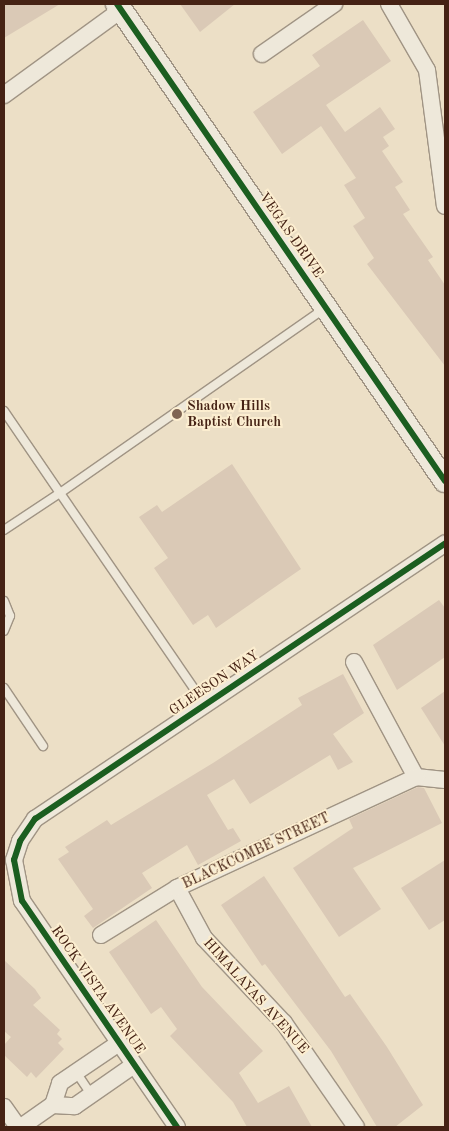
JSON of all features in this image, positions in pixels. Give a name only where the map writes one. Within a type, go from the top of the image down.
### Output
[{"type":"main road","name":"VEGAS DRIVE","points":[[119,7],[445,481]]},
{"type":"street","points":[[262,54],[334,4]]},
{"type":"street","points":[[389,4],[427,70],[445,206]]},
{"type":"street","points":[[4,95],[119,7]]},
{"type":"street","name":"GLEESON WAY","points":[[14,860],[20,840],[35,819],[445,542]]},
{"type":"street","points":[[354,662],[416,777],[445,780]]},
{"type":"street","name":"BLACKCOMBE STREET","points":[[101,936],[177,888],[416,777]]},
{"type":"street","name":"ROCK VISTA AVENUE","points":[[14,860],[22,901],[177,1127]]},
{"type":"street","name":"HIMALAYAS AVENUE","points":[[177,888],[204,938],[284,1023],[356,1127]]},
{"type":"street","points":[[53,1105],[60,1084],[119,1043]]},
{"type":"street","points":[[4,1107],[19,1127],[53,1105],[75,1106],[134,1065]]},
{"type":"lane","points":[[4,530],[326,308]]},
{"type":"lane","points":[[4,411],[205,705]]},
{"type":"lane","points":[[4,601],[10,616],[4,631]]},
{"type":"lane","points":[[4,688],[43,746]]},
{"type":"lane","points":[[76,1072],[92,1094]]},
{"type":"building","points":[[4,4],[60,4],[4,38]]},
{"type":"building","points":[[180,4],[235,4],[200,32]]},
{"type":"building","points":[[363,20],[391,61],[326,105],[345,132],[380,107],[395,129],[383,137],[389,146],[382,151],[403,182],[395,187],[410,210],[403,214],[433,257],[428,260],[445,285],[445,366],[367,264],[374,258],[353,226],[365,218],[344,185],[356,178],[321,126],[282,154],[253,112],[320,66],[312,55]]},
{"type":"building","name":"Shadow Hills Baptist Church","points":[[232,464],[301,569],[216,628],[208,615],[193,625],[154,568],[168,558],[139,517],[157,505],[162,512]]},
{"type":"building","points":[[439,600],[445,608],[445,657],[397,690],[373,645]]},
{"type":"building","points":[[343,674],[364,713],[333,734],[353,762],[338,770],[330,755],[250,804],[234,779],[207,795],[228,830],[233,828],[241,841],[198,865],[187,845],[142,873],[152,888],[93,928],[84,916],[93,909],[58,859],[69,852],[65,847],[107,820],[111,825],[213,763],[302,705],[298,698]]},
{"type":"building","points":[[445,691],[445,746],[421,708]]},
{"type":"building","points":[[418,787],[424,788],[442,823],[353,868],[381,909],[339,937],[293,868],[353,828],[349,819]]},
{"type":"building","points":[[445,860],[445,920],[429,930],[401,888]]},
{"type":"building","points":[[264,876],[345,997],[350,994],[387,1047],[423,1105],[395,1127],[377,1127],[331,1051],[265,964],[262,966],[221,905]]},
{"type":"building","points":[[156,920],[202,987],[263,1051],[239,1073],[258,1103],[289,1086],[312,1127],[247,1127],[233,1102],[170,1036],[177,1029],[161,1007],[151,1014],[109,952]]},
{"type":"building","points":[[4,960],[35,989],[41,998],[33,1005],[60,1030],[57,1034],[62,1039],[58,1043],[64,1049],[36,1078],[31,1072],[27,1077],[4,1055],[4,1045],[11,1037],[4,1031]]},
{"type":"cycle path","points":[[117,4],[445,481]]},
{"type":"cycle path","points":[[177,1127],[22,901],[14,860],[20,841],[35,819],[445,543]]},
{"type":"place","name":"Shadow Hills Baptist Church","points":[[177,414]]}]
